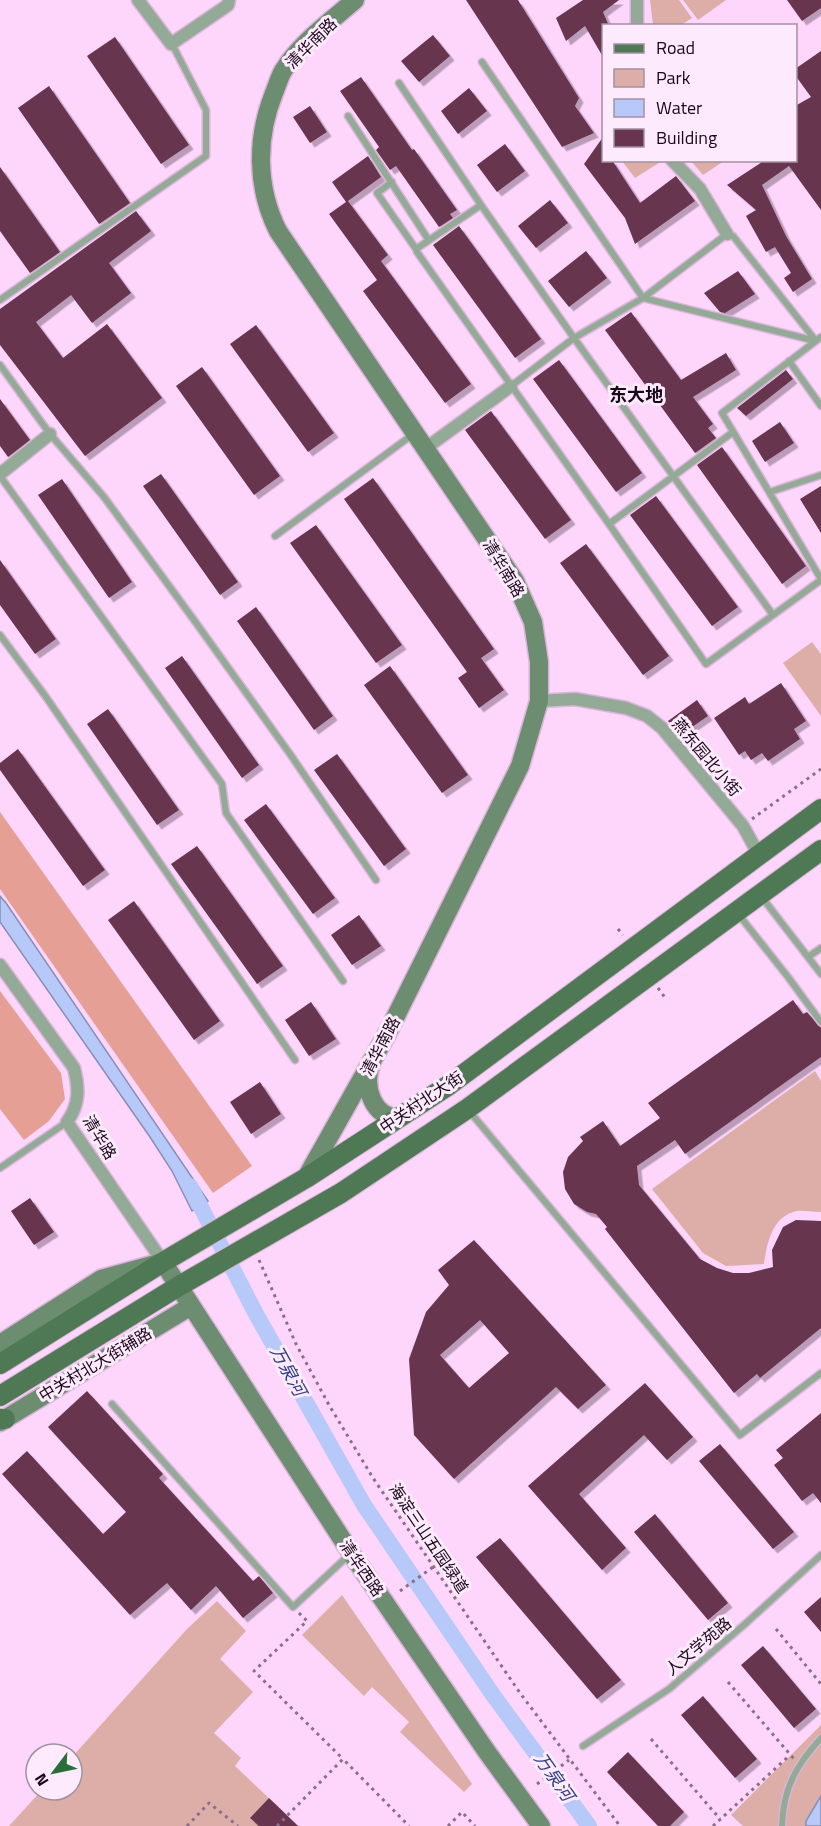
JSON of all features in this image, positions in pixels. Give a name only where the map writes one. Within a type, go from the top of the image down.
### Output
[{"type":"main road","name":"中关村北大街","points":[[0,1364],[163,1262],[306,1178],[449,1085],[821,809]]},
{"type":"main road","name":"中关村北大街","points":[[0,1396],[179,1286],[341,1193],[467,1109],[821,850]]},
{"type":"street","points":[[138,0],[171,44],[228,5],[229,0]]},
{"type":"street","name":"清华南路","points":[[306,1178],[387,1034],[520,766],[539,701],[539,662],[533,622],[515,581],[278,231],[269,214],[262,182],[260,157],[263,126],[283,72],[297,54],[356,0]]},
{"type":"street","points":[[637,0],[637,24]]},
{"type":"street","points":[[674,162],[700,189],[727,234]]},
{"type":"street","points":[[426,448],[511,386]]},
{"type":"street","points":[[0,475],[50,434]]},
{"type":"street","name":"燕东园北小街","points":[[539,701],[575,699],[626,708],[647,716],[662,728],[743,826],[759,855]]},
{"type":"street","name":"清华路","points":[[0,965],[74,1068],[79,1086],[78,1096],[74,1113],[67,1122],[163,1262]]},
{"type":"street","points":[[371,1063],[367,1078],[375,1107],[383,1114],[398,1118]]},
{"type":"street","points":[[0,1344],[101,1279],[163,1262]]},
{"type":"street","name":"清华西路","points":[[163,1262],[351,1552],[487,1752],[541,1826]]},
{"type":"street","name":"中关村北大街辅路","points":[[2,1420],[190,1306]]},
{"type":"lane","points":[[0,300],[206,156],[206,110],[171,44]]},
{"type":"lane","points":[[482,62],[643,298],[819,339]]},
{"type":"lane","points":[[399,83],[573,338],[773,615]]},
{"type":"lane","points":[[348,116],[428,239]]},
{"type":"lane","points":[[392,182],[377,193],[706,664],[821,580],[722,413],[819,339]]},
{"type":"lane","points":[[416,249],[481,204]]},
{"type":"lane","points":[[511,386],[573,338],[643,298],[727,234],[733,236],[819,339]]},
{"type":"lane","points":[[789,361],[821,406]]},
{"type":"lane","points":[[0,364],[50,434],[104,497],[284,745],[376,880]]},
{"type":"lane","points":[[609,524],[733,432]]},
{"type":"lane","points":[[275,536],[415,433]]},
{"type":"lane","points":[[0,475],[222,783],[226,813],[343,981]]},
{"type":"lane","points":[[770,492],[821,475]]},
{"type":"lane","points":[[0,635],[46,697],[295,1060]]},
{"type":"lane","points":[[760,894],[821,974]]},
{"type":"lane","points":[[736,912],[821,1022]]},
{"type":"lane","points":[[808,957],[821,948]]},
{"type":"lane","points":[[467,1109],[740,1435],[821,1373]]},
{"type":"lane","points":[[0,1168],[67,1122]]},
{"type":"lane","points":[[112,1404],[293,1607],[351,1552]]},
{"type":"lane","name":"人文学苑路","points":[[583,1746],[669,1689],[821,1555]]},
{"type":"lane","points":[[782,1825],[785,1798],[799,1765],[821,1738]]},
{"type":"path","points":[[743,826],[821,769]]},
{"type":"path","name":"海淀三山五园绿道","points":[[253,1244],[281,1312],[329,1405],[374,1478],[520,1693],[620,1826]]},
{"type":"path","points":[[400,1591],[433,1568]]},
{"type":"path","points":[[293,1607],[307,1621],[254,1671],[409,1826]]},
{"type":"path","points":[[776,1629],[821,1684]]},
{"type":"path","points":[[728,1682],[799,1765]]},
{"type":"path","points":[[651,1739],[720,1820]]},
{"type":"path","points":[[713,1826],[790,1755]]},
{"type":"path","points":[[278,1826],[343,1759]]},
{"type":"path","points":[[537,1784],[570,1760]]},
{"type":"path","points":[[187,1826],[209,1803],[238,1826]]},
{"type":"path","points":[[448,1826],[462,1812],[475,1826]]},
{"type":"green space","points":[[650,0],[679,0],[692,18],[683,24],[653,24]]},
{"type":"green space","points":[[683,0],[726,0],[698,20]]},
{"type":"green space","points":[[623,162],[660,162],[635,178]]},
{"type":"green space","points":[[692,162],[722,162],[703,175]]},
{"type":"green space","points":[[812,642],[821,654],[821,716],[783,663]]},
{"type":"green space","points":[[815,1071],[821,1081],[821,1212],[797,1211],[782,1218],[776,1224],[769,1239],[764,1264],[726,1266],[703,1253],[652,1189]]},
{"type":"green space","points":[[342,1595],[472,1784],[464,1792],[400,1732],[409,1722],[372,1687],[364,1696],[302,1635]]},
{"type":"green space","points":[[217,1601],[246,1631],[220,1659],[253,1692],[214,1733],[241,1758],[235,1766],[298,1826],[9,1826],[31,1802],[84,1802],[84,1744],[187,1629]]},
{"type":"green space","points":[[821,1725],[821,1826],[743,1826],[731,1815]]},
{"type":"shaded area","points":[[0,812],[252,1166],[213,1193],[0,889]]},
{"type":"shaded area","points":[[0,991],[61,1073],[65,1099],[49,1121],[24,1140],[0,1109]]},
{"type":"water","points":[[0,896],[208,1201],[192,1211],[172,1171],[150,1137],[0,922]]},
{"type":"water","points":[[821,1796],[821,1826],[806,1826],[806,1821]]},
{"type":"building","points":[[466,0],[518,0],[579,98],[575,106],[594,133],[562,147]]},
{"type":"building","points":[[583,0],[619,0],[603,12],[608,24],[602,24],[602,55],[585,26],[566,41],[556,18]]},
{"type":"building","points":[[787,0],[821,0],[821,8],[802,21]]},
{"type":"building","points":[[433,35],[450,56],[419,82],[401,61]]},
{"type":"building","points":[[115,37],[189,145],[161,164],[87,56]]},
{"type":"building","points":[[821,51],[821,210],[789,166],[762,185],[786,236],[812,279],[793,292],[784,278],[791,273],[775,247],[766,252],[746,216],[756,210],[727,185],[762,162],[797,162],[797,105],[811,97],[797,78],[797,68]]},
{"type":"building","points":[[361,77],[457,210],[450,214],[453,218],[439,227],[396,166],[390,170],[376,150],[379,147],[340,91]]},
{"type":"building","points":[[49,86],[130,203],[99,224],[18,108]]},
{"type":"building","points":[[469,88],[487,111],[458,134],[441,111]]},
{"type":"building","points":[[310,106],[327,132],[310,143],[293,117]]},
{"type":"building","points":[[602,138],[602,162],[613,162],[640,203],[676,176],[695,201],[635,244],[625,218],[584,164]]},
{"type":"building","points":[[505,144],[525,171],[497,192],[477,165]]},
{"type":"building","points":[[368,156],[381,177],[348,201],[388,255],[381,261],[471,384],[445,403],[363,291],[377,280],[329,214],[346,202],[332,182]]},
{"type":"building","points":[[0,167],[60,252],[30,273],[0,231]]},
{"type":"building","points":[[550,200],[568,223],[536,248],[518,226]]},
{"type":"building","points":[[136,211],[151,231],[109,263],[131,293],[92,323],[71,295],[36,322],[63,358],[107,324],[162,398],[85,456],[0,345],[0,309]]},
{"type":"building","points":[[459,226],[541,339],[515,358],[433,245]]},
{"type":"building","points":[[586,251],[607,278],[569,307],[548,281]]},
{"type":"building","points":[[738,271],[755,294],[725,313],[720,312],[704,293]]},
{"type":"building","points":[[631,312],[681,380],[726,353],[736,370],[693,397],[713,424],[708,428],[716,438],[695,453],[605,330]]},
{"type":"building","points":[[256,325],[334,433],[308,452],[230,344]]},
{"type":"building","points":[[559,360],[642,473],[616,492],[533,379]]},
{"type":"building","points":[[202,367],[280,476],[254,495],[176,386]]},
{"type":"building","points":[[786,370],[793,379],[746,416],[737,408]]},
{"type":"building","points":[[0,399],[30,440],[8,457],[0,446]]},
{"type":"building","points":[[491,411],[571,520],[545,539],[465,430]]},
{"type":"building","points":[[780,422],[794,443],[765,462],[752,441]]},
{"type":"building","points":[[722,447],[806,566],[782,584],[697,465]]},
{"type":"building","points":[[161,474],[238,582],[220,595],[143,486]]},
{"type":"building","points":[[373,478],[494,649],[481,658],[504,690],[479,708],[458,678],[467,672],[344,499]]},
{"type":"building","points":[[62,479],[132,582],[109,598],[38,495]]},
{"type":"building","points":[[821,486],[821,533],[800,499]]},
{"type":"building","points":[[656,496],[738,607],[712,626],[630,515]]},
{"type":"building","points":[[316,525],[402,645],[376,663],[290,543]]},
{"type":"building","points":[[586,544],[669,656],[643,675],[560,563]]},
{"type":"building","points":[[0,560],[56,639],[35,654],[0,605]]},
{"type":"building","points":[[256,607],[333,716],[314,730],[237,621]]},
{"type":"building","points":[[182,656],[259,765],[242,778],[165,668]]},
{"type":"building","points":[[390,666],[468,775],[442,793],[364,685]]},
{"type":"building","points":[[781,683],[806,721],[794,729],[800,739],[768,761],[762,753],[751,760],[745,751],[739,755],[714,718],[745,697],[749,704]]},
{"type":"building","points":[[697,700],[708,716],[679,736],[668,721]]},
{"type":"building","points":[[108,709],[179,810],[157,825],[87,724]]},
{"type":"building","points":[[18,749],[105,870],[83,886],[0,770],[0,763]]},
{"type":"building","points":[[337,754],[406,849],[384,866],[314,770]]},
{"type":"building","points":[[266,804],[335,898],[313,914],[244,820]]},
{"type":"building","points":[[197,846],[283,966],[257,984],[171,864]]},
{"type":"building","points":[[134,901],[220,1021],[194,1040],[108,920]]},
{"type":"building","points":[[359,915],[381,946],[352,965],[331,935]]},
{"type":"building","points":[[793,1000],[803,1014],[807,1012],[821,1028],[821,1057],[685,1154],[675,1140],[637,1166],[639,1185],[700,1259],[733,1273],[749,1273],[773,1267],[772,1250],[783,1227],[796,1220],[821,1221],[821,1328],[760,1378],[757,1374],[734,1393],[605,1229],[607,1227],[596,1214],[587,1212],[574,1204],[565,1189],[563,1172],[568,1157],[583,1141],[580,1137],[603,1121],[620,1146],[660,1118],[648,1103]]},
{"type":"building","points":[[311,1002],[336,1039],[309,1056],[285,1020]]},
{"type":"building","points":[[260,1082],[281,1114],[251,1134],[230,1102]]},
{"type":"building","points":[[30,1198],[54,1232],[34,1245],[11,1211]]},
{"type":"building","points":[[474,1240],[606,1385],[578,1409],[556,1387],[454,1479],[414,1435],[409,1359],[426,1312],[449,1285],[438,1270]],"holes":[[[480,1320],[509,1353],[469,1388],[440,1355]]]},
{"type":"building","points":[[645,1383],[693,1437],[667,1460],[644,1435],[579,1494],[626,1548],[602,1570],[528,1486]]},
{"type":"building","points":[[87,1391],[163,1474],[159,1478],[253,1581],[259,1576],[273,1593],[243,1618],[216,1586],[191,1610],[167,1583],[130,1615],[2,1474],[27,1451],[103,1534],[126,1512],[48,1427]]},
{"type":"building","points":[[821,1413],[821,1503],[813,1493],[802,1501],[774,1465],[783,1458],[776,1450]]},
{"type":"building","points":[[720,1444],[794,1532],[773,1549],[699,1461]]},
{"type":"building","points":[[655,1514],[728,1603],[708,1620],[634,1532]]},
{"type":"building","points":[[500,1538],[621,1680],[597,1699],[476,1557]]},
{"type":"building","points":[[821,1597],[821,1632],[804,1612]]},
{"type":"building","points":[[763,1646],[816,1709],[794,1728],[741,1665]]},
{"type":"building","points":[[703,1696],[757,1759],[735,1778],[681,1715]]},
{"type":"building","points":[[628,1752],[684,1812],[670,1826],[658,1826],[607,1772]]},
{"type":"building","points":[[269,1798],[298,1826],[259,1826],[250,1818]]},
{"type":"waterway","name":"万泉河","points":[[190,1186],[256,1314],[364,1505],[493,1695],[589,1826]]},
{"type":"district","name":"东大地","points":[[636,395]]}]
